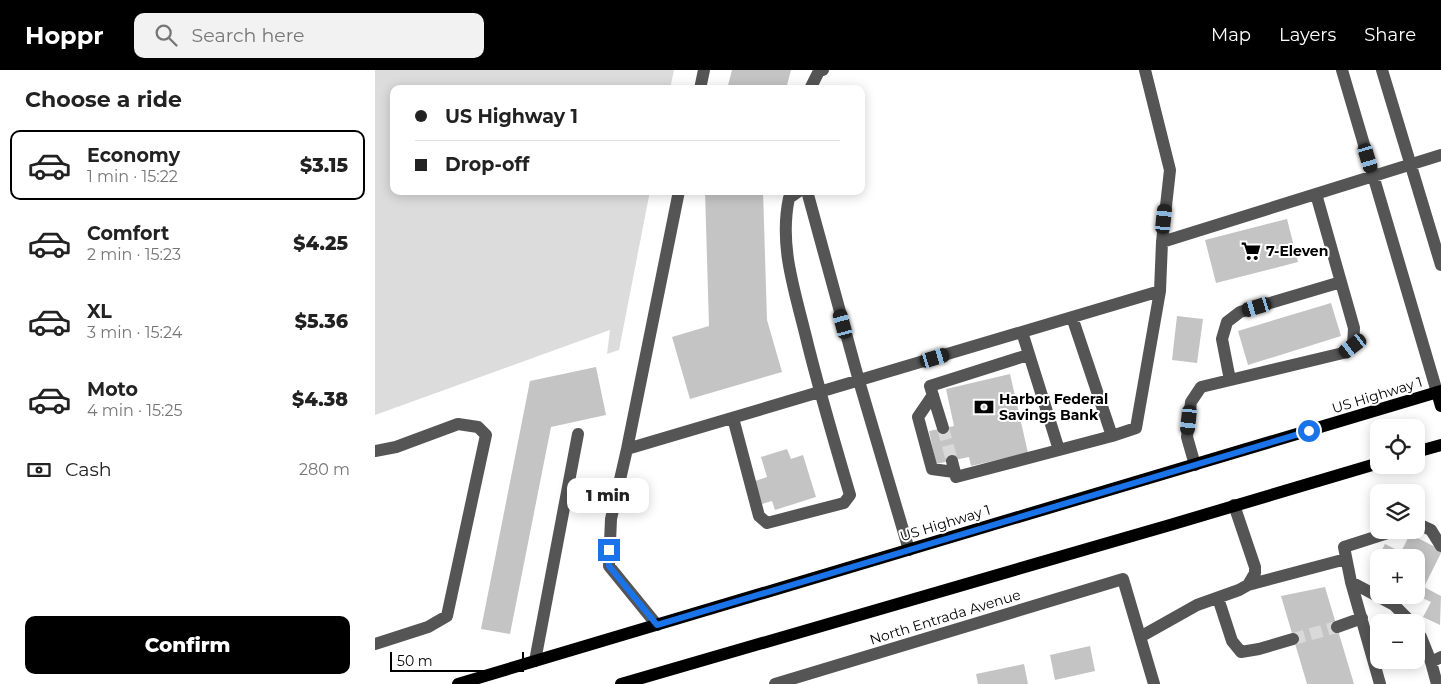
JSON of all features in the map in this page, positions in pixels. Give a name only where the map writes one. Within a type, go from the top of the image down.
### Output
[{"type":"main road","points":[[1439,392],[1441,406]]},
{"type":"main road","name":"US Highway 1","points":[[458,684],[1439,392]]},
{"type":"main road","points":[[1425,449],[1441,445]]},
{"type":"main road","points":[[621,684],[1370,466]]},
{"type":"street","points":[[700,85],[704,70]]},
{"type":"street","points":[[812,85],[819,71],[823,70]]},
{"type":"street","points":[[933,396],[918,417],[932,469],[953,466],[956,477],[1137,428],[1160,291],[1162,242],[1170,170],[1145,70]]},
{"type":"street","points":[[1342,70],[1439,392]]},
{"type":"street","points":[[1382,70],[1441,265]]},
{"type":"street","points":[[1162,242],[1441,155]]},
{"type":"street","points":[[1195,465],[1187,437],[1191,402],[1201,387],[1343,353],[1353,346],[1354,328],[1316,194]]},
{"type":"street","points":[[657,625],[609,566],[611,519],[678,195]]},
{"type":"street","points":[[733,418],[759,516],[767,523],[844,503],[850,495],[819,392],[787,259],[785,218],[789,198],[793,195]]},
{"type":"street","points":[[808,195],[859,381],[909,550]]},
{"type":"street","points":[[1230,380],[1222,339],[1227,322],[1240,312],[1341,282]]},
{"type":"street","points":[[627,449],[1160,291]]},
{"type":"street","points":[[1072,317],[1112,436]]},
{"type":"street","points":[[1022,332],[1059,450]]},
{"type":"street","points":[[943,428],[930,386],[1028,355]]},
{"type":"street","points":[[375,451],[396,446],[458,424],[478,427],[486,435],[447,616],[428,627],[375,644]]},
{"type":"street","points":[[535,661],[578,434]]},
{"type":"street","points":[[1234,505],[1255,567],[1255,573],[1248,585]]},
{"type":"street","points":[[1425,528],[1431,530],[1441,546]]},
{"type":"street","points":[[1370,538],[1344,547],[1351,582],[1380,684]]},
{"type":"street","points":[[1154,684],[1141,638],[1197,605],[1248,585],[1346,559]]},
{"type":"street","name":"North Entrada Avenue","points":[[775,684],[1123,579],[1141,638]]},
{"type":"street","points":[[1351,582],[1394,605],[1403,614]]},
{"type":"street","points":[[1218,598],[1232,641],[1241,652],[1293,639]]},
{"type":"street","points":[[1337,627],[1362,618]]},
{"type":"street","points":[[1425,643],[1436,659],[1437,684]]},
{"type":"shaded area","points":[[375,70],[674,70],[671,85],[390,85],[390,195],[649,195],[619,350],[607,354],[610,330],[375,415]]},
{"type":"building","points":[[732,70],[791,70],[787,85],[728,85]]},
{"type":"building","points":[[705,195],[763,195],[767,320],[782,372],[690,399],[672,337],[709,326]]},
{"type":"building","name":"7-Eleven","points":[[1287,219],[1298,262],[1216,283],[1205,240]]},
{"type":"building","points":[[1331,303],[1341,336],[1248,365],[1238,331]]},
{"type":"building","points":[[1177,316],[1203,319],[1197,363],[1172,360]]},
{"type":"building","points":[[596,367],[606,415],[551,427],[510,634],[481,629],[530,381]]},
{"type":"building","name":"Harbor Federal Savings Bank","points":[[1010,374],[1028,453],[971,466],[969,457],[936,464],[929,431],[954,426],[946,389]]},
{"type":"building","points":[[787,449],[791,459],[803,455],[816,497],[775,510],[772,501],[762,504],[755,481],[767,477],[761,457]]},
{"type":"building","points":[[1408,539],[1420,539],[1441,550],[1425,585],[1425,549],[1402,549]]},
{"type":"building","points":[[1385,544],[1395,549],[1382,549]]},
{"type":"building","points":[[1325,587],[1354,684],[1307,684],[1281,596]]},
{"type":"building","points":[[1425,588],[1441,596],[1440,625],[1425,618],[1425,614],[1431,602],[1425,599]]},
{"type":"building","points":[[1090,646],[1095,671],[1055,680],[1050,655]]},
{"type":"building","points":[[1024,664],[1028,684],[978,684],[976,674]]},
{"type":"tunnel","points":[[943,428],[952,461]]},
{"type":"tunnel","points":[[1293,639],[1337,627]]},
{"type":"place","name":"7-Eleven","points":[[1251,251]]},
{"type":"place","name":"Harbor Federal Savings Bank","points":[[984,407]]},
{"type":"route","points":[[609,550],[609,566],[657,625],[1309,431]]}]
